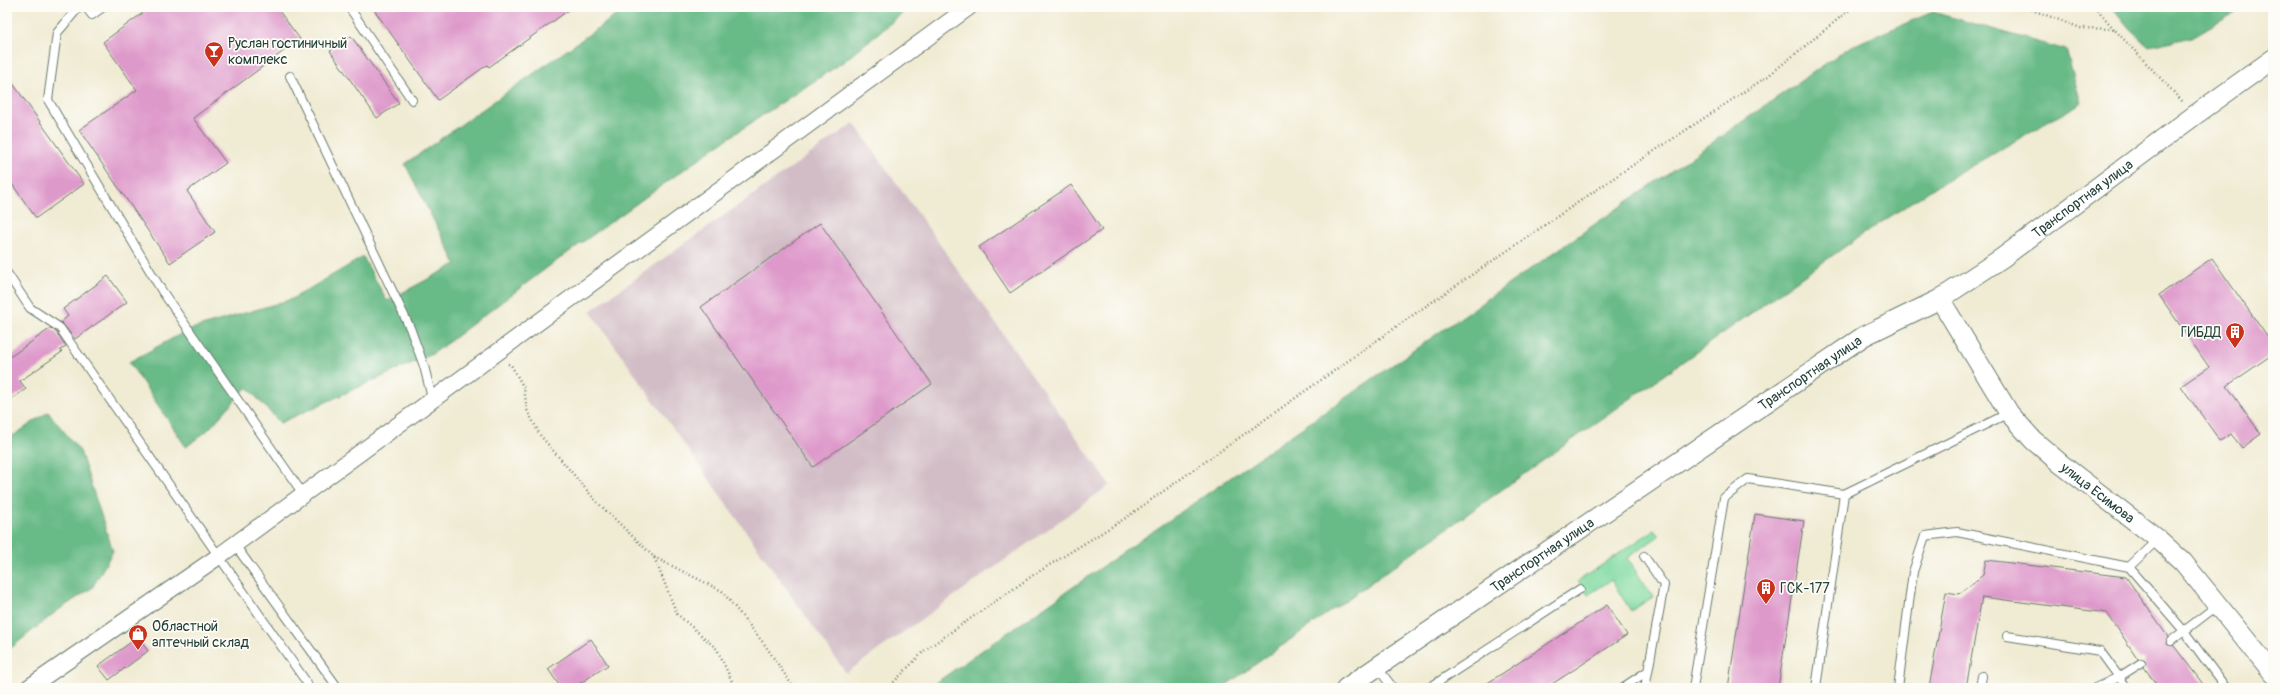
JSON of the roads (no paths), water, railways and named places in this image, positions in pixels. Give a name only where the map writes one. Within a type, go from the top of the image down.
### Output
[{"type":"street","points":[[28,688],[219,556],[432,398],[969,7]]},
{"type":"street","name":"Транспортная улица","points":[[1346,688],[1864,336],[1940,299],[2002,258],[2273,59]]},
{"type":"street","name":"улица Есимова","points":[[1940,299],[2009,413],[2033,440],[2061,464],[2158,539],[2183,562],[2273,673]]},
{"type":"lane","points":[[79,7],[56,33],[48,100],[162,291],[303,494]]},
{"type":"lane","points":[[86,7],[92,15],[103,7]]},
{"type":"lane","points":[[350,7],[412,100]]},
{"type":"lane","points":[[290,76],[410,328],[424,366],[432,398]]},
{"type":"lane","points":[[7,272],[30,308],[60,328],[307,683],[307,688]]},
{"type":"lane","points":[[1693,688],[1724,498],[1748,480],[1844,494],[2009,413]]},
{"type":"lane","points":[[1816,688],[1844,494]]},
{"type":"lane","points":[[1898,688],[1914,572],[1925,536],[1957,532],[2129,567],[2184,631],[2226,688]]},
{"type":"lane","points":[[2129,567],[2158,539]]},
{"type":"lane","points":[[235,544],[338,688]]},
{"type":"lane","points":[[1644,556],[1664,585],[1645,688]]},
{"type":"lane","points":[[1430,688],[1580,589]]},
{"type":"lane","points":[[2171,641],[2218,604]]},
{"type":"lane","points":[[2007,636],[2100,651],[2127,688]]},
{"type":"lane","points":[[2095,688],[2119,677],[2141,663]]},
{"type":"lane","points":[[1377,667],[1393,688]]},
{"type":"lane","points":[[1622,688],[1648,671]]},
{"type":"lane","points":[[1980,688],[1982,676]]},
{"type":"place","name":"Руслан гостиничный комплекс","points":[[214,68]]},
{"type":"place","name":"ГИБДД","points":[[2235,349]]},
{"type":"place","name":"ГСК-177","points":[[1766,605]]},
{"type":"place","name":"Областной аптечный склад","points":[[138,651]]}]
